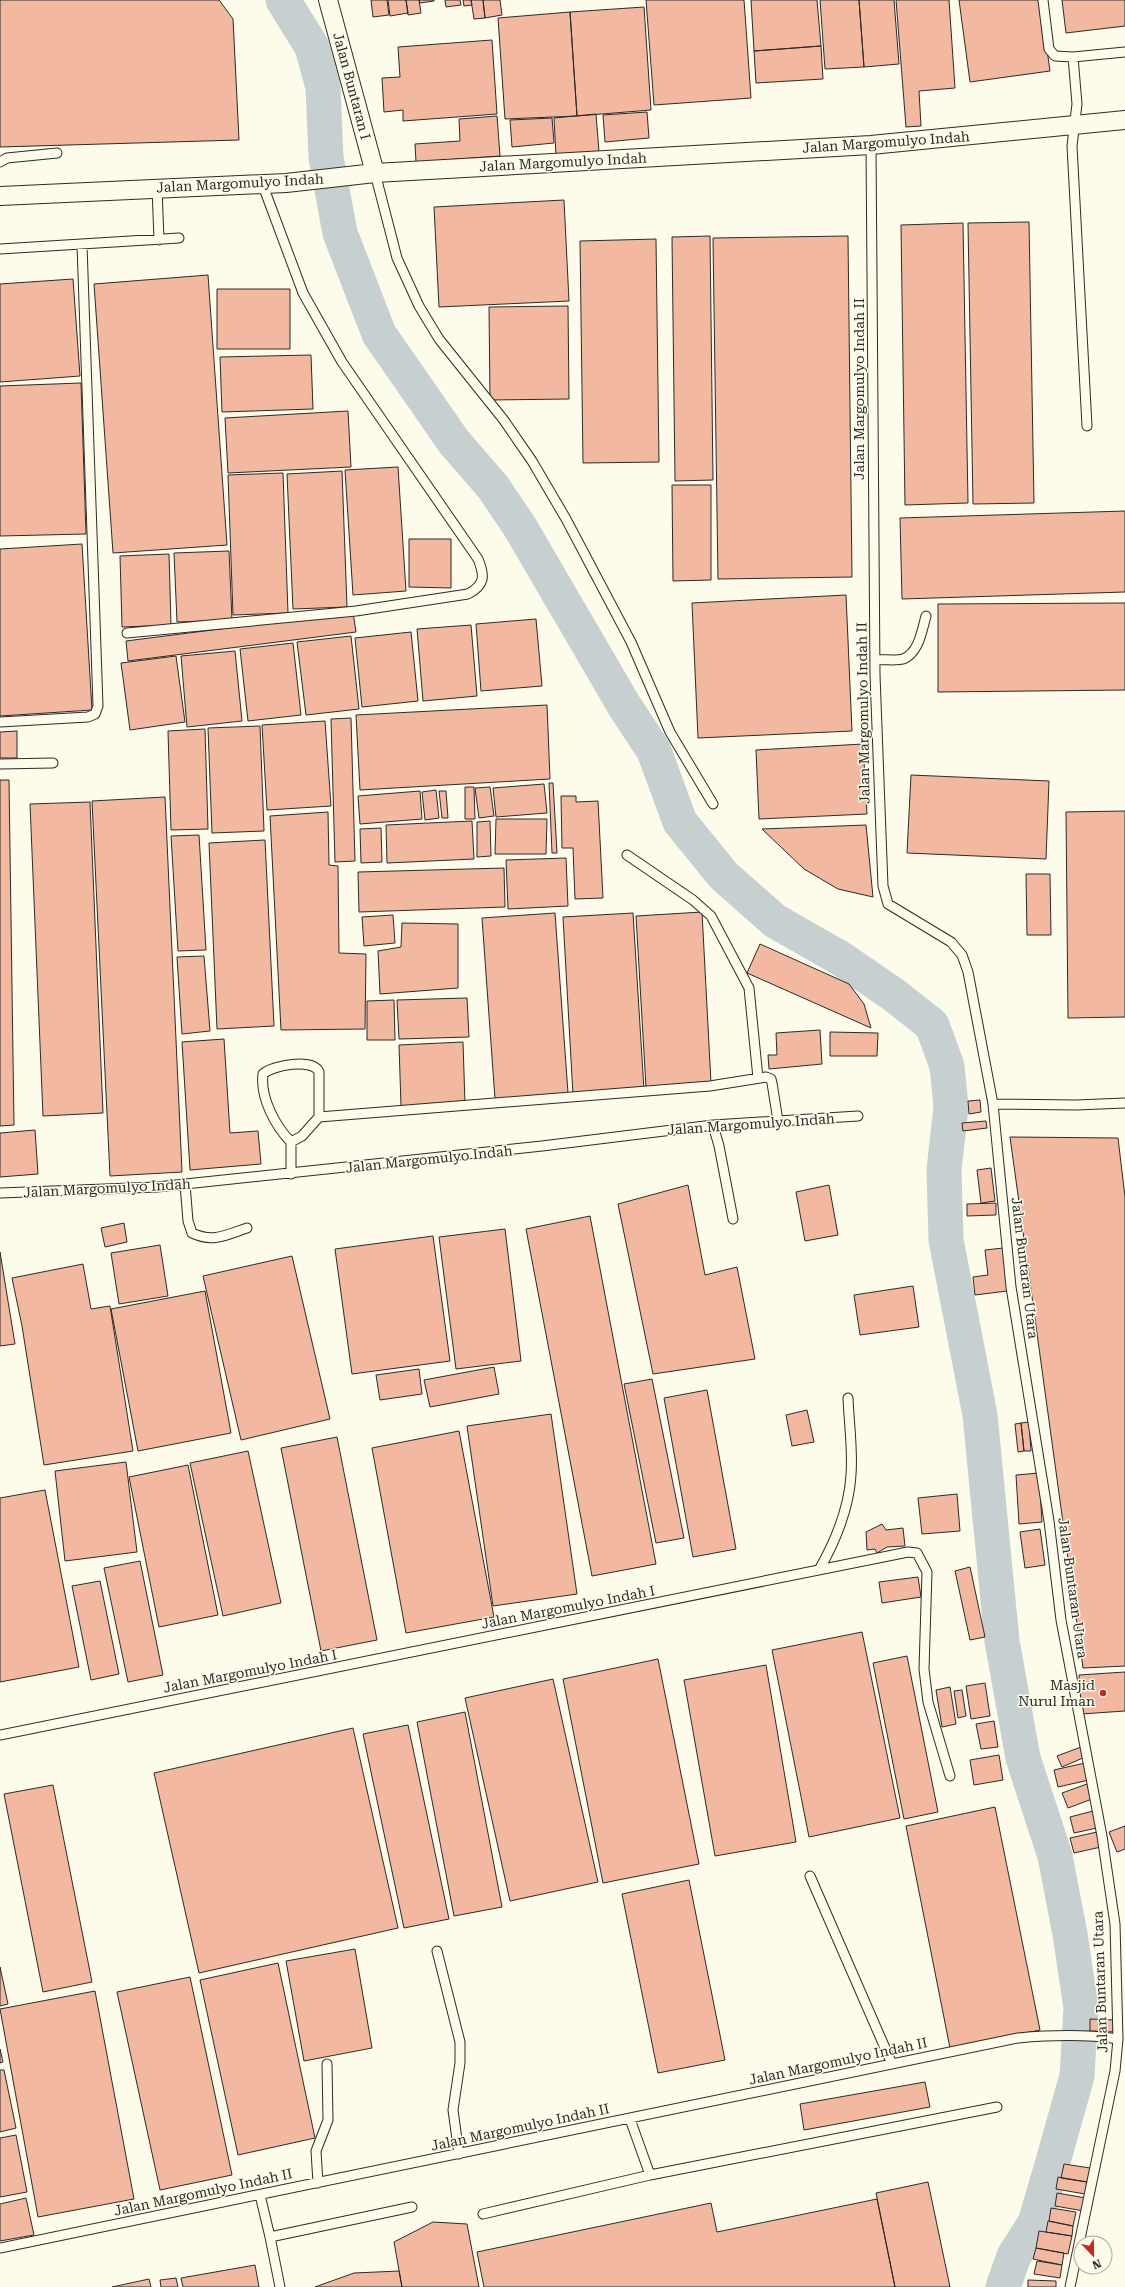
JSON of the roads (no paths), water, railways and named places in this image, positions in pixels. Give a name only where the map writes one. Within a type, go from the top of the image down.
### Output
[{"type":"street","name":"Jalan Buntaran I","points":[[328,0],[375,173]]},
{"type":"street","name":"Jalan Margomulyo Indah","points":[[0,193],[286,183],[375,173],[871,145],[1125,120]]},
{"type":"lane","points":[[1043,0],[1049,49],[1055,56],[1073,57],[1125,52]]},
{"type":"lane","points":[[1073,57],[1077,104],[1073,126],[1072,146],[1087,426]]},
{"type":"lane","name":"Jalan Margomulyo Indah II","points":[[871,145],[875,660],[884,896],[888,904],[951,942],[962,955],[968,972],[981,1030],[993,1104]]},
{"type":"lane","points":[[0,162],[7,158],[56,153]]},
{"type":"lane","points":[[375,173],[397,258],[419,306],[439,339],[503,419],[532,461],[566,519],[631,642],[670,732],[713,804]]},
{"type":"lane","points":[[127,633],[356,611],[468,594],[478,588],[482,579],[482,570],[478,559],[342,362],[303,293],[262,183]]},
{"type":"lane","points":[[157,188],[159,240]]},
{"type":"lane","points":[[0,249],[179,238]]},
{"type":"lane","points":[[0,722],[88,718],[95,714],[98,706],[82,245]]},
{"type":"lane","points":[[875,660],[903,659],[913,653],[920,637],[926,616]]},
{"type":"lane","points":[[0,764],[53,763]]},
{"type":"lane","points":[[627,855],[693,900],[711,916],[749,988],[758,1078]]},
{"type":"lane","points":[[291,1142],[302,1136],[319,1117],[319,1072],[315,1066],[301,1064],[273,1067],[266,1071],[262,1081],[268,1102],[281,1132],[291,1142],[291,1174]]},
{"type":"lane","points":[[319,1117],[710,1086],[766,1077],[771,1079],[778,1121]]},
{"type":"lane","points":[[993,1104],[1076,1106],[1125,1103]]},
{"type":"lane","name":"Jalan Buntaran Utara","points":[[993,1104],[1011,1287],[1049,1521],[1061,1620],[1102,1836],[1115,1924],[1118,2039],[1115,2071],[1070,2287]]},
{"type":"lane","name":"Jalan Margomulyo Indah","points":[[0,1192],[157,1187],[291,1174],[713,1125],[858,1116]]},
{"type":"lane","points":[[713,1125],[719,1146],[733,1219]]},
{"type":"lane","points":[[186,1184],[188,1221],[192,1233],[204,1239],[218,1237],[247,1228]]},
{"type":"lane","points":[[819,1570],[831,1550],[848,1495],[851,1474],[848,1398]]},
{"type":"lane","name":"Jalan Margomulyo Indah I","points":[[0,1735],[908,1552],[917,1553],[924,1563],[927,1572],[924,1669],[928,1702],[950,1776]]},
{"type":"lane","points":[[810,1876],[892,2064]]},
{"type":"lane","points":[[437,1951],[460,2042],[460,2063],[453,2110],[458,2154]]},
{"type":"lane","name":"Jalan Margomulyo Indah II","points":[[0,2248],[1018,2038],[1046,2035],[1094,2035],[1118,2039]]},
{"type":"lane","points":[[318,2183],[316,2150],[328,2120],[327,2064]]},
{"type":"lane","points":[[483,2214],[650,2175],[997,2107]]},
{"type":"lane","points":[[630,2119],[650,2175]]},
{"type":"lane","points":[[260,2195],[280,2287]]},
{"type":"lane","points":[[270,2237],[412,2207]]},
{"type":"waterway","points":[[283,0],[312,47],[323,87],[326,157],[340,233],[379,334],[454,442],[493,487],[520,527],[625,707],[654,751],[680,822],[724,876],[775,921],[840,958],[894,995],[932,1025],[947,1066],[951,1107],[944,1170],[946,1240],[980,1415],[1002,1641],[1023,1758],[1055,1856],[1070,1934],[1081,2008],[1077,2076],[1035,2223],[1014,2256],[1003,2287]]},
{"type":"place","name":"Masjid Nurul Iman","points":[[1103,1693]]}]
